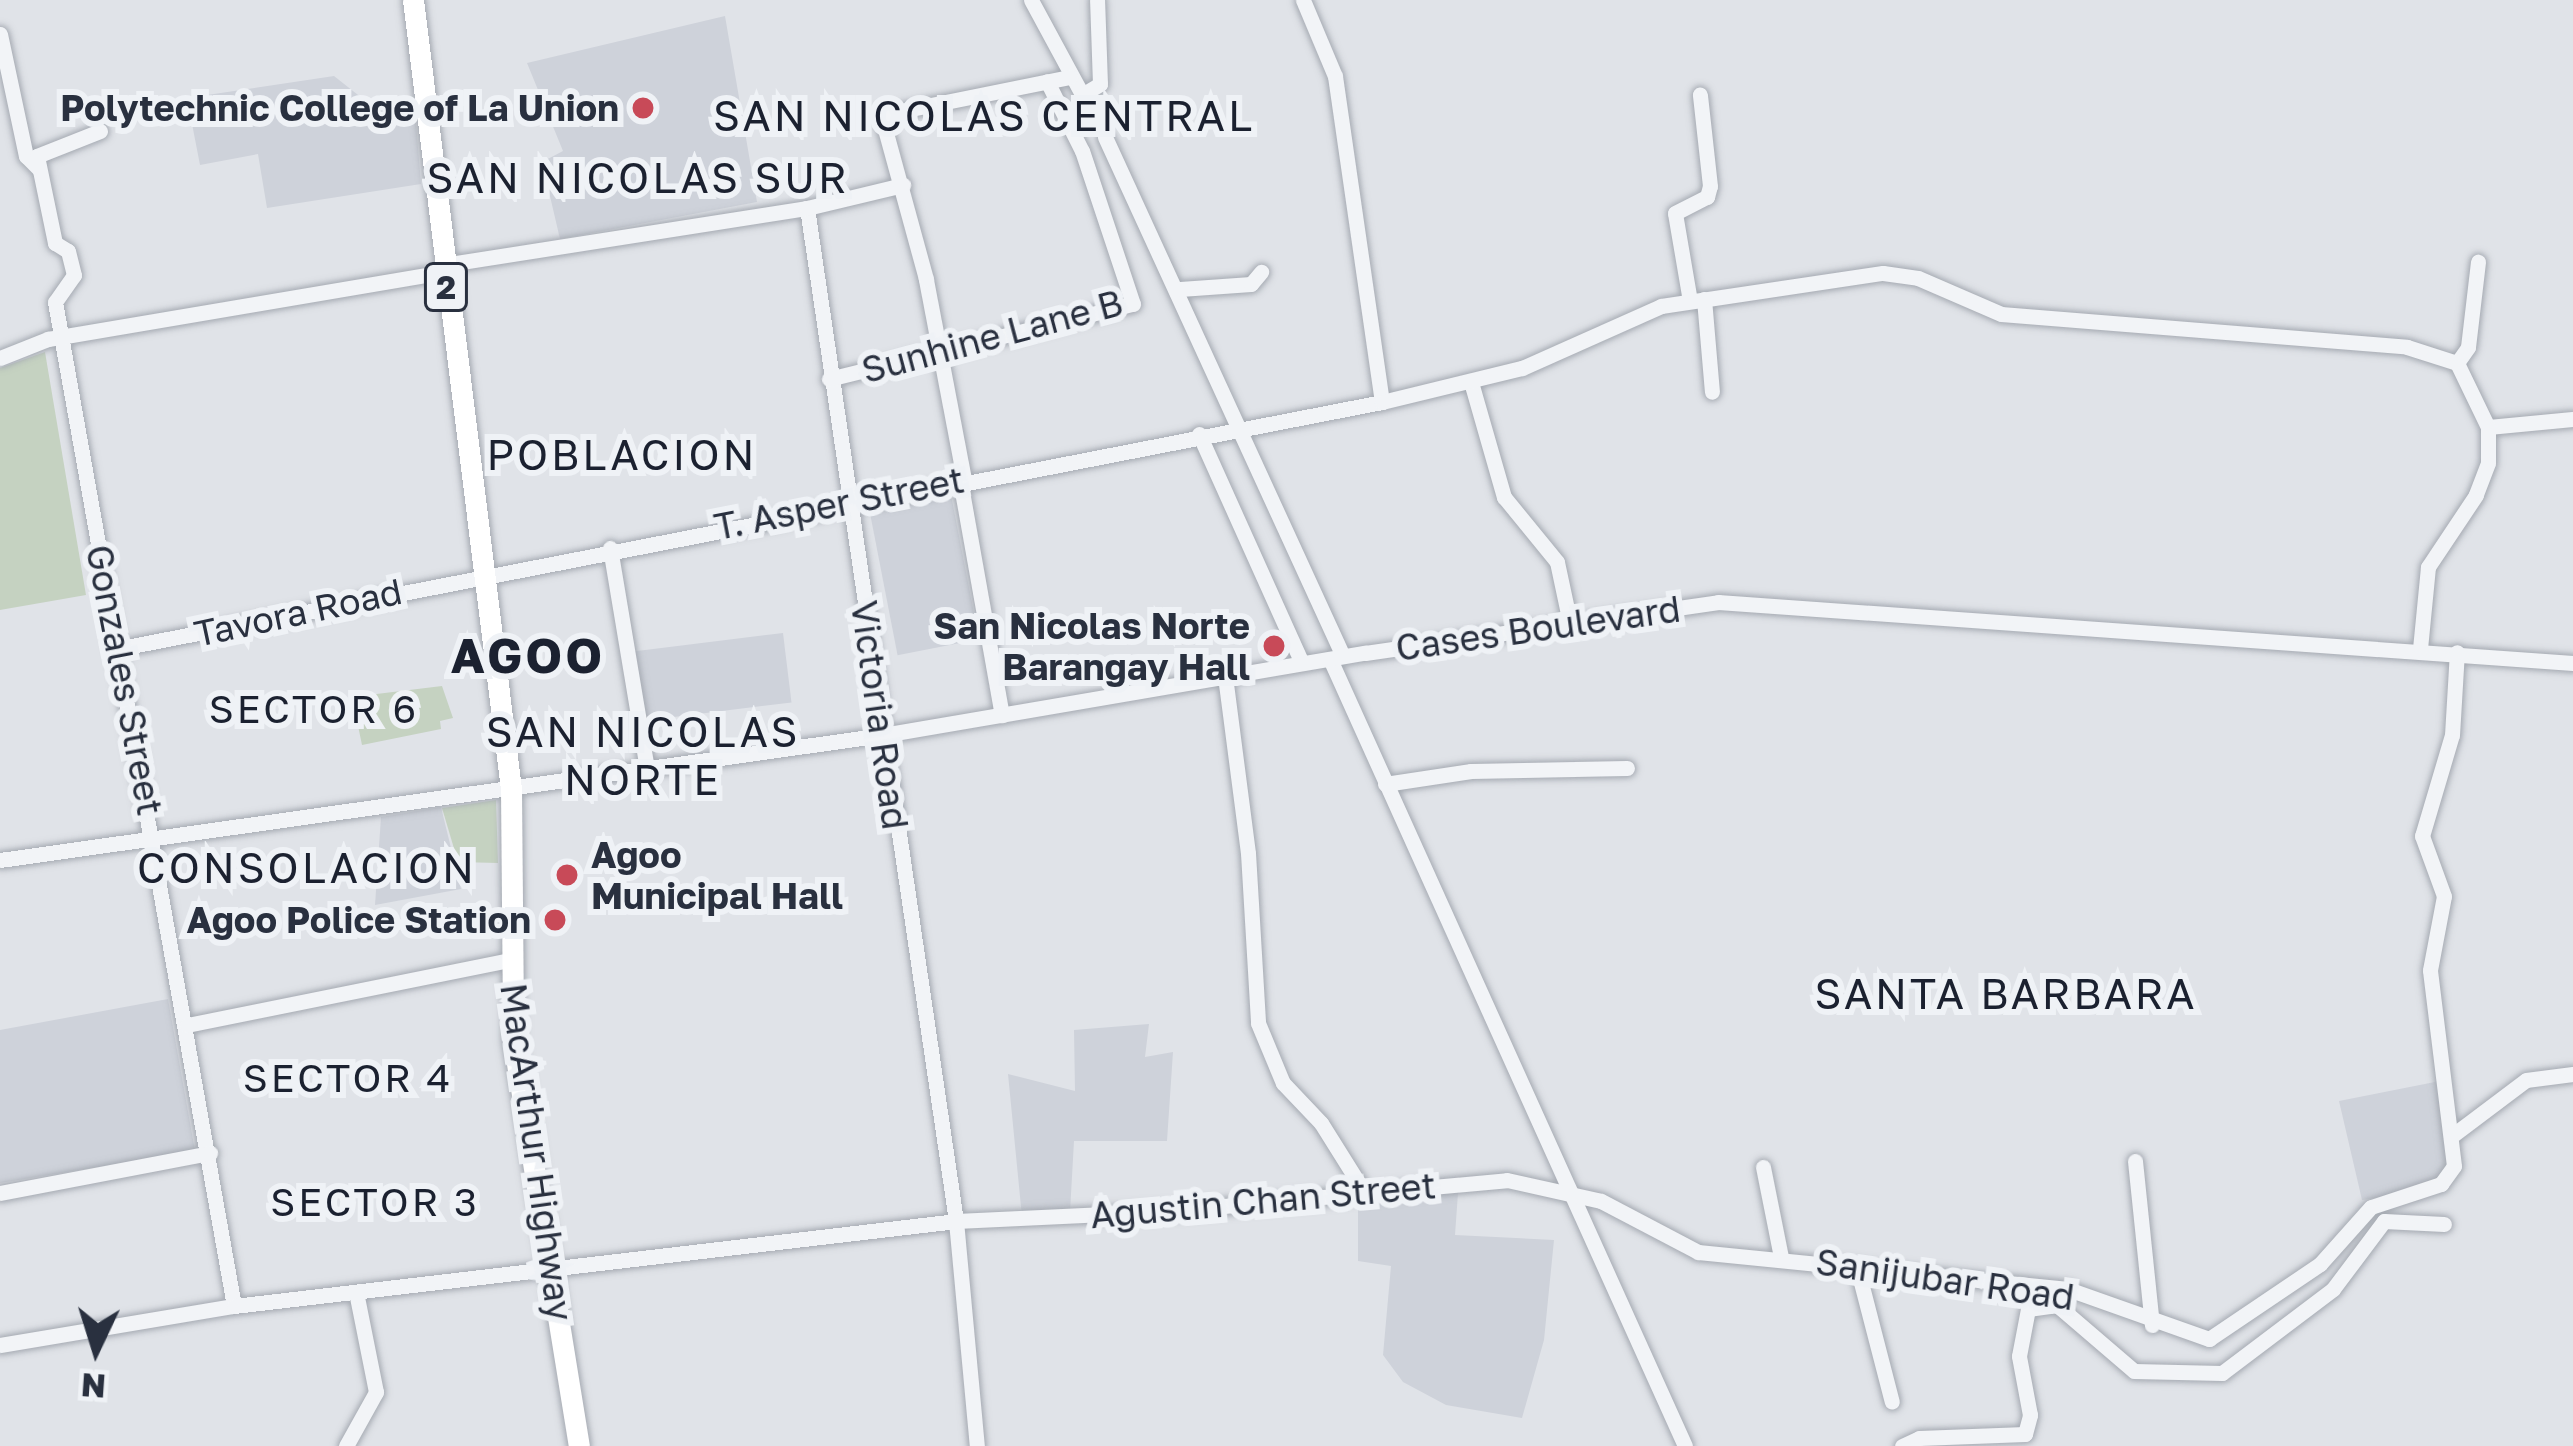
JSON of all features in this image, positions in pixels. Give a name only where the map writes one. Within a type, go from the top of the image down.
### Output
[{"type":"highway","name":"MacArthur Highway","points":[[413,0],[480,574],[511,789],[513,1039],[580,1446]]},
{"type":"street","points":[[1031,0],[1083,97],[1100,84],[1097,0]]},
{"type":"street","points":[[1303,0],[1335,76],[1382,402]]},
{"type":"street","points":[[0,34],[26,156],[39,169]]},
{"type":"street","points":[[1002,716],[940,354],[903,185],[881,116],[1070,77]]},
{"type":"street","name":"Sunhine Lane B","points":[[829,379],[1119,309],[1137,297],[1047,81]]},
{"type":"street","points":[[1700,95],[1710,186],[1707,197],[1675,214],[1697,300],[1712,392]]},
{"type":"street","points":[[39,169],[42,151],[100,131]]},
{"type":"street","points":[[1105,137],[1244,426],[1385,784],[1685,1446]]},
{"type":"street","name":"Gonzales Street","points":[[39,169],[55,243],[70,253],[74,275],[56,298],[234,1306]]},
{"type":"street","points":[[0,358],[65,336],[808,208],[903,185]]},
{"type":"street","name":"Victoria Road","points":[[808,208],[829,379],[956,1221],[977,1446]]},
{"type":"street","points":[[2420,649],[2428,567],[2483,481],[2488,428],[2457,363],[2468,347],[2478,262]]},
{"type":"street","points":[[1180,289],[1251,284],[1261,272]]},
{"type":"street","name":"T. Asper Street","points":[[480,574],[1382,402],[1471,382],[1697,300],[1893,273],[2001,314],[2407,347],[2457,363]]},
{"type":"street","points":[[1471,382],[1504,497],[1556,562],[1570,623]]},
{"type":"street","points":[[2488,428],[2573,419]]},
{"type":"street","points":[[1198,434],[1302,663]]},
{"type":"street","points":[[610,548],[646,770]]},
{"type":"street","name":"Tavora Road","points":[[116,650],[480,574]]},
{"type":"street","name":"Cases Boulevard","points":[[0,860],[884,735],[1337,657],[1745,602],[2573,663]]},
{"type":"street","points":[[2457,652],[2452,735],[2422,836],[2444,896],[2429,970],[2453,1135],[2526,1080],[2573,1074]]},
{"type":"street","points":[[1225,676],[1248,853],[1258,1023],[1283,1083],[1321,1123],[1363,1190]]},
{"type":"street","points":[[1385,784],[1471,771],[1628,768]]},
{"type":"street","points":[[187,1025],[510,960]]},
{"type":"street","name":"Sanijubar Road","points":[[1569,1193],[1698,1252],[2068,1289],[2201,1340],[2215,1336],[2320,1264],[2371,1208],[2441,1184],[2454,1166],[2453,1135]]},
{"type":"street","points":[[0,1193],[210,1153]]},
{"type":"street","points":[[2135,1161],[2152,1325]]},
{"type":"street","points":[[1763,1167],[1780,1257]]},
{"type":"street","name":"Agustin Chan Street","points":[[0,1345],[234,1306],[956,1221],[1169,1211],[1507,1180],[1569,1193]]},
{"type":"street","points":[[1902,1446],[1919,1438],[2025,1434],[2030,1415],[2020,1356],[2028,1309],[2057,1305],[2134,1371],[2222,1372],[2333,1289],[2384,1220],[2444,1224]]},
{"type":"street","points":[[1857,1267],[1892,1402]]},
{"type":"street","points":[[346,1446],[376,1392],[356,1292]]},
{"type":"shaded area","name":"Polytechnic College of La Union","points":[[725,16],[757,202],[560,239],[542,162],[563,151],[527,63]]},
{"type":"shaded area","points":[[334,76],[372,106],[414,99],[421,184],[267,208],[258,154],[200,165],[187,98]]},
{"type":"shaded area","points":[[951,495],[979,639],[898,655],[870,511]]},
{"type":"shaded area","points":[[783,633],[792,702],[642,721],[633,651]]},
{"type":"shaded area","points":[[441,807],[461,889],[375,905],[381,817]]},
{"type":"shaded area","points":[[168,999],[195,1151],[0,1183],[0,1030]]},
{"type":"shaded area","points":[[1149,1024],[1145,1057],[1173,1052],[1167,1141],[1074,1141],[1070,1212],[1022,1217],[1008,1074],[1075,1091],[1074,1030]]},
{"type":"shaded area","points":[[2440,1081],[2448,1162],[2442,1175],[2408,1193],[2362,1200],[2339,1101]]},
{"type":"shaded area","points":[[1458,1193],[1455,1235],[1554,1240],[1544,1340],[1522,1418],[1446,1405],[1403,1382],[1383,1355],[1391,1266],[1358,1261],[1358,1198]]},
{"type":"green space","points":[[45,352],[86,595],[0,610],[0,368]]},
{"type":"green space","points":[[442,686],[453,718],[440,721],[441,729],[362,745],[352,697]]},
{"type":"green space","points":[[496,800],[498,863],[458,862],[442,808]]},
{"type":"tunnel","points":[[1085,100],[1105,137]]},
{"type":"place","name":"Polytechnic College of La Union","points":[[643,108]]},
{"type":"place","name":"San Nicolas Norte Barangay Hall","points":[[1274,646]]},
{"type":"place","name":"Agoo Municipal Hall","points":[[567,875]]},
{"type":"place","name":"Agoo Police Station","points":[[555,920]]},
{"type":"district","name":"SAN NICOLAS CENTRAL","points":[[984,115]]},
{"type":"district","name":"SAN NICOLAS SUR","points":[[638,177]]},
{"type":"district","name":"POBLACION","points":[[622,454]]},
{"type":"district","name":"AGOO","points":[[528,656]]},
{"type":"district","name":"SECTOR 6","points":[[314,709]]},
{"type":"district","name":"SAN NICOLAS NORTE","points":[[643,755]]},
{"type":"district","name":"CONSOLACION","points":[[307,867]]},
{"type":"district","name":"SANTA BARBARA","points":[[2006,993]]},
{"type":"district","name":"SECTOR 4","points":[[348,1078]]},
{"type":"district","name":"SECTOR 3","points":[[375,1202]]}]
